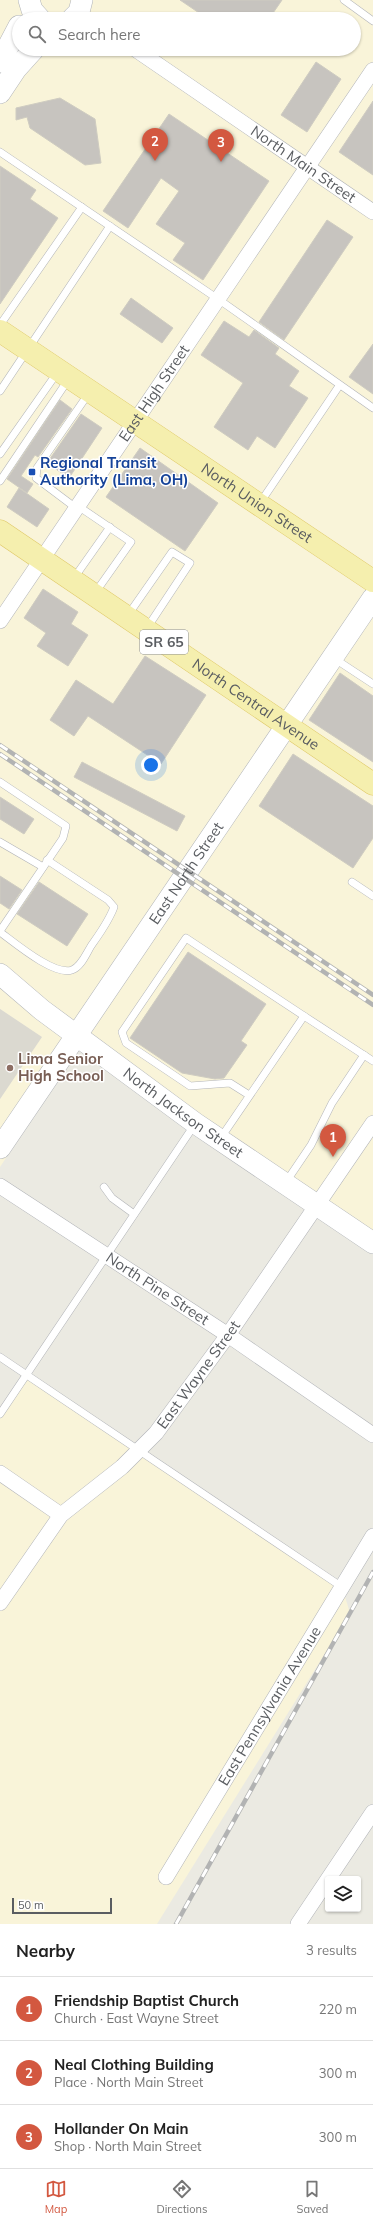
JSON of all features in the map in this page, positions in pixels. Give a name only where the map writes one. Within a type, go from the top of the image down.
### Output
[{"type":"main road","points":[[0,62],[12,39]]},
{"type":"main road","points":[[0,93],[16,69],[28,56]]},
{"type":"main road","name":"North Union Street","points":[[0,331],[26,350],[135,421],[373,581]]},
{"type":"main road","name":"North Central Avenue","points":[[0,531],[373,784]]},
{"type":"main road","name":"East North Street","points":[[0,1148],[373,598]]},
{"type":"main road","name":"North Jackson Street","points":[[0,974],[42,1010],[76,1036],[195,1123],[373,1243]]},
{"type":"street","name":"North Main Street","points":[[145,56],[373,212]]},
{"type":"street","name":"East High Street","points":[[0,621],[373,70]]},
{"type":"street","name":"East Wayne Street","points":[[0,1604],[61,1515],[96,1489],[156,1433],[228,1335],[373,1123]]},
{"type":"street","name":"North Pine Street","points":[[0,1186],[228,1335],[373,1435]]},
{"type":"street","points":[[0,1473],[61,1515]]},
{"type":"street","name":"East Pennsylvania Avenue","points":[[166,1877],[373,1536]]},
{"type":"street","points":[[298,1924],[373,1812]]},
{"type":"lane","points":[[344,0],[361,12]]},
{"type":"lane","points":[[361,12],[373,21]]},
{"type":"lane","points":[[0,152],[218,299],[339,386],[373,408]]},
{"type":"lane","points":[[0,325],[82,207]]},
{"type":"lane","points":[[0,391],[110,226]]},
{"type":"lane","points":[[0,454],[64,375]]},
{"type":"lane","points":[[0,481],[64,375]]},
{"type":"lane","points":[[259,504],[339,386]]},
{"type":"lane","points":[[90,392],[37,468],[36,478],[131,542],[94,595]]},
{"type":"lane","points":[[72,580],[110,528]]},
{"type":"lane","points":[[127,617],[172,552],[190,563],[146,630]]},
{"type":"lane","points":[[333,658],[373,684]]},
{"type":"lane","points":[[0,782],[66,826],[62,838],[47,860],[0,932],[48,965],[58,970],[67,970],[79,965],[110,917],[114,907],[108,900],[47,860]]},
{"type":"lane","points":[[0,842],[43,867]]},
{"type":"lane","points":[[352,882],[373,896]]},
{"type":"lane","points":[[249,1095],[230,1083],[190,1086],[126,1043],[122,1032],[186,938],[373,1061]]},
{"type":"lane","points":[[219,1139],[304,1016]]},
{"type":"lane","points":[[285,1183],[311,1145],[332,1103],[364,1055]]},
{"type":"lane","points":[[0,1414],[195,1123]]},
{"type":"lane","points":[[104,1186],[112,1198],[134,1214]]},
{"type":"lane","points":[[0,1357],[342,1587]]},
{"type":"shaded area","points":[[0,0],[373,0],[373,1243],[76,1036],[41,1105],[0,1167],[0,1099],[41,1037],[0,1009]]},
{"type":"shaded area","name":"Lima Senior High School","points":[[0,1009],[42,1037],[0,1099]]},
{"type":"shaded area","points":[[27,1375],[342,1587],[350,1613],[157,1924],[0,1924],[0,1414]]},
{"type":"building","points":[[180,0],[282,0],[274,12],[198,12]]},
{"type":"building","points":[[316,62],[341,79],[307,132],[281,115]]},
{"type":"building","points":[[60,98],[95,119],[101,163],[85,165],[30,128],[27,117],[16,120],[16,108]]},
{"type":"building","points":[[373,101],[373,175],[339,152]]},
{"type":"building","points":[[169,114],[269,181],[203,280],[173,260],[185,243],[156,224],[179,191],[161,178],[128,228],[103,211]]},
{"type":"building","points":[[0,166],[36,190],[30,199],[58,218],[0,304]]},
{"type":"building","points":[[327,220],[353,237],[284,340],[259,322]]},
{"type":"building","points":[[131,298],[173,328],[162,343],[120,314]]},
{"type":"building","points":[[224,321],[249,337],[254,330],[279,348],[275,354],[299,371],[289,386],[308,398],[275,448],[257,436],[248,450],[214,427],[243,383],[201,355]]},
{"type":"building","points":[[373,344],[373,394],[349,377]]},
{"type":"building","points":[[60,400],[72,409],[38,457],[35,455],[21,476],[33,484],[27,493],[7,479]]},
{"type":"building","points":[[81,414],[102,428],[69,478],[47,463]]},
{"type":"building","points":[[140,448],[218,503],[185,551],[106,497]]},
{"type":"building","points":[[19,488],[49,509],[37,527],[7,507]]},
{"type":"building","points":[[43,589],[78,612],[71,624],[88,635],[68,666],[37,646],[46,633],[24,618]]},
{"type":"building","points":[[145,656],[206,695],[161,764],[88,716],[74,736],[50,720],[76,680],[113,704]]},
{"type":"building","points":[[340,673],[373,696],[373,762],[309,720]]},
{"type":"building","points":[[293,754],[373,806],[373,838],[353,868],[259,806]]},
{"type":"building","points":[[82,762],[185,816],[177,831],[74,777]]},
{"type":"building","points":[[0,797],[34,819],[24,834],[0,819]]},
{"type":"building","points":[[0,876],[22,890],[9,909],[0,903]]},
{"type":"building","points":[[39,882],[88,914],[67,946],[17,914]]},
{"type":"building","points":[[188,952],[266,1004],[241,1041],[247,1045],[224,1078],[215,1079],[182,1073],[130,1038]]},
{"type":"railway","points":[[0,745],[373,995]]},
{"type":"railway","points":[[0,754],[373,1005]]},
{"type":"railway","points":[[176,1924],[373,1572]]},
{"type":"place","name":"Neal Clothing Building","points":[[155,161]]},
{"type":"place","name":"Hollander On Main","points":[[221,162]]},
{"type":"place","name":"Regional Transit Authority (Lima, OH)","points":[[32,472]]},
{"type":"place","name":"Lima Senior High School","points":[[10,1068]]},
{"type":"place","name":"Friendship Baptist Church","points":[[333,1157]]}]
